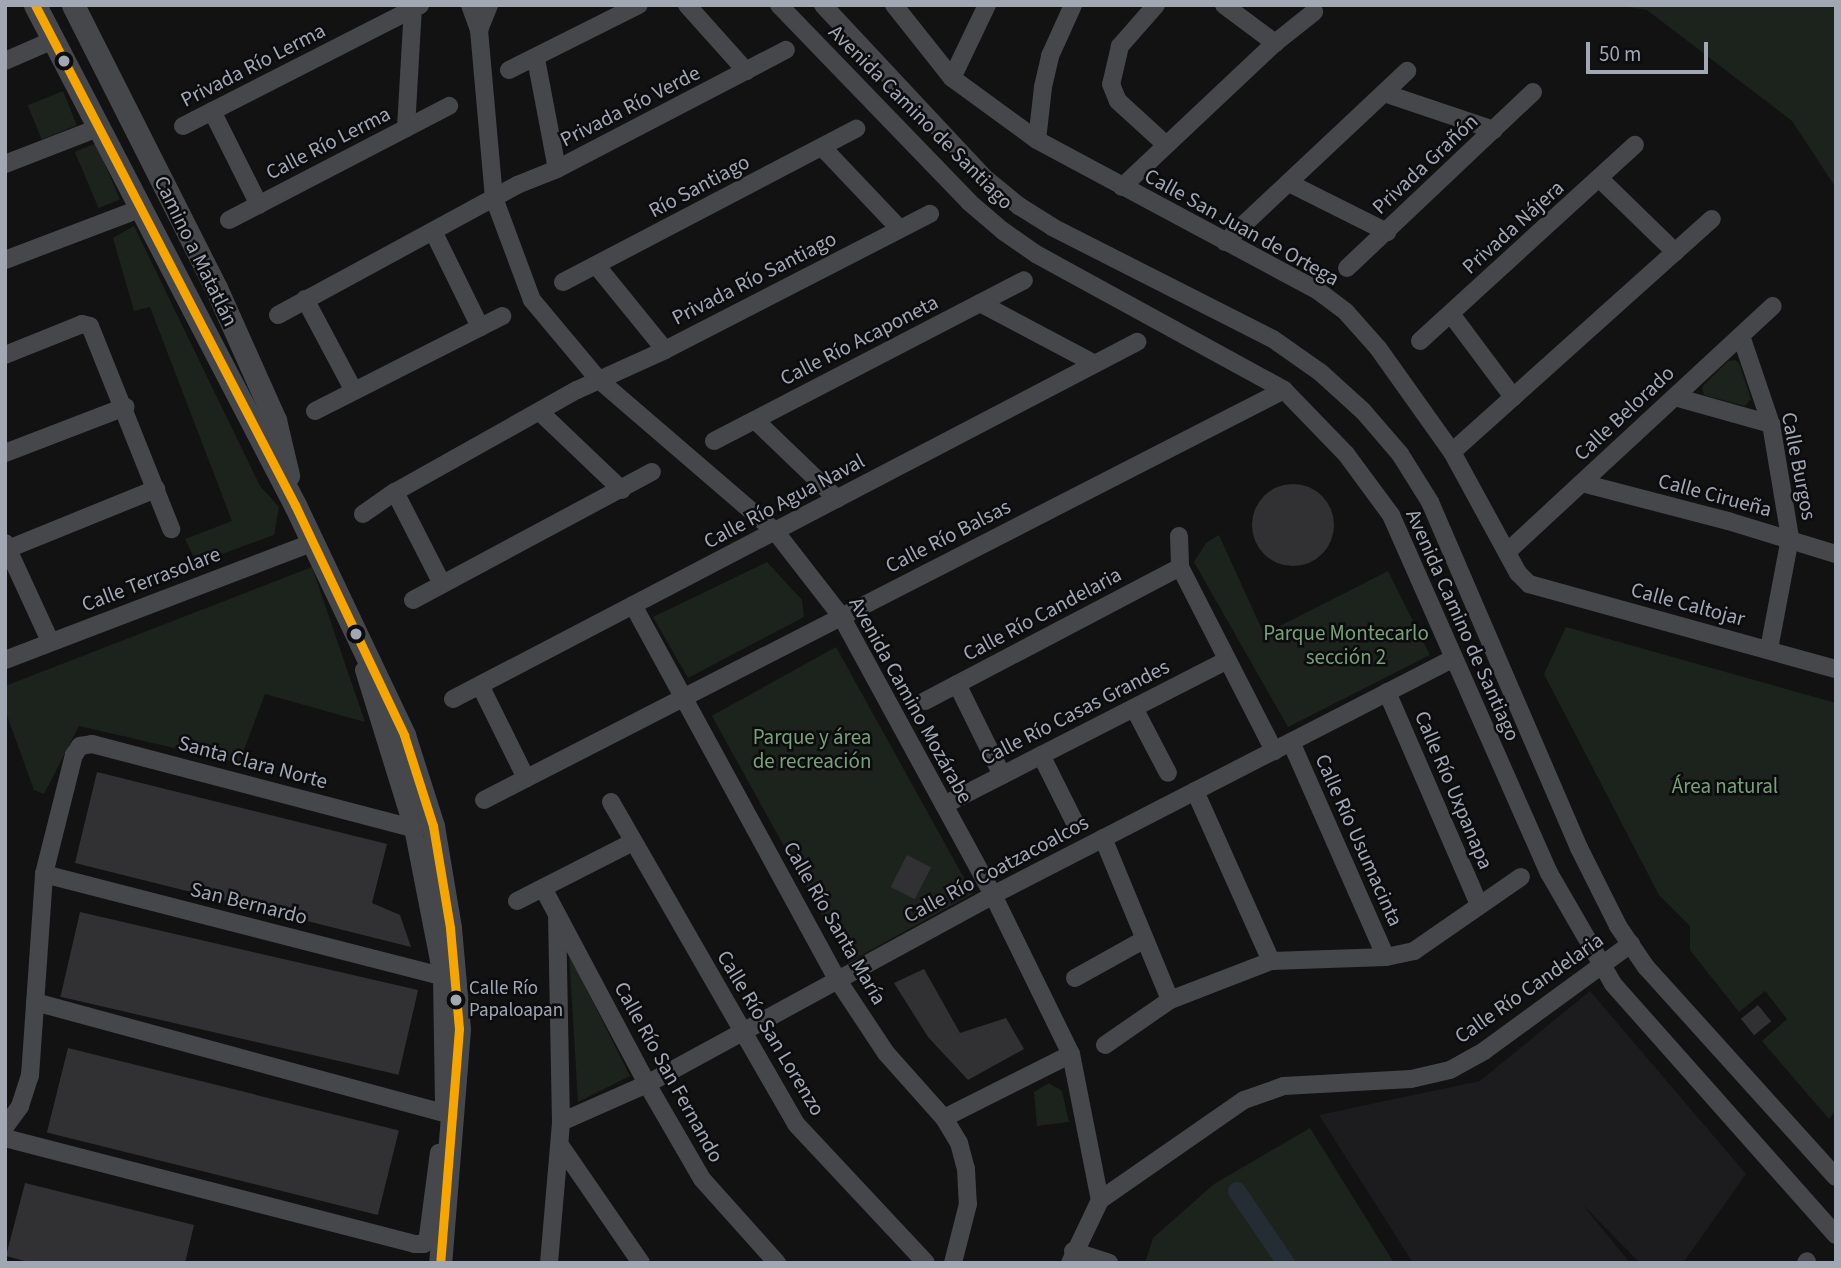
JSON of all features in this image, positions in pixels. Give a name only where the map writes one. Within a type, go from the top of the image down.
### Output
[{"type":"street","name":"Camino a Matatlán","points":[[35,5],[295,505],[404,735],[433,826],[450,928],[459,1029],[440,1263]]},
{"type":"street","name":"Camino a Matatlán","points":[[73,5],[216,288],[275,420],[295,505]]},
{"type":"street","name":"Avenida Camino Mozárabe","points":[[470,5],[479,30],[494,198],[532,300],[598,379],[775,531],[841,616],[993,895],[1071,1054],[1100,1200]]},
{"type":"street","name":"Avenida Camino Mozárabe","points":[[479,30],[489,5]]},
{"type":"street","points":[[509,70],[536,59],[639,5]]},
{"type":"street","points":[[687,5],[746,71]]},
{"type":"street","name":"Avenida Camino de Santiago","points":[[779,5],[969,202],[1003,231],[1036,254],[1284,390],[1346,454],[1391,515],[1549,873],[1613,984],[1836,1235]]},
{"type":"street","name":"Avenida Camino de Santiago","points":[[823,5],[986,179],[1011,199],[1052,226],[1273,338],[1320,372],[1363,411],[1393,446],[1430,502],[1579,848],[1618,926],[1646,967],[1836,1177]]},
{"type":"street","name":"Calle San Juan de Ortega","points":[[894,5],[952,78],[1037,140],[1317,289],[1346,312],[1378,348],[1452,452],[1518,573],[1530,584]]},
{"type":"street","points":[[952,78],[986,5]]},
{"type":"street","points":[[1037,140],[1050,56],[1073,5]]},
{"type":"street","points":[[1156,5],[1120,46],[1111,84],[1118,101],[1165,144]]},
{"type":"street","points":[[1224,5],[1275,43]]},
{"type":"street","points":[[407,128],[416,7]]},
{"type":"street","name":"Privada Río Lerma","points":[[183,126],[416,7]]},
{"type":"street","points":[[1122,187],[1275,43],[1314,12]]},
{"type":"street","points":[[5,61],[53,40]]},
{"type":"street","name":"Privada Río Verde","points":[[278,315],[434,233],[494,198],[557,169],[786,51]]},
{"type":"street","points":[[536,59],[557,169]]},
{"type":"street","points":[[1225,242],[1407,71]]},
{"type":"street","name":"Privada Grañón","points":[[1347,268],[1534,92]]},
{"type":"street","points":[[1384,93],[1494,130]]},
{"type":"street","name":"Calle Río Lerma","points":[[229,220],[449,106]]},
{"type":"street","points":[[212,111],[259,205]]},
{"type":"street","points":[[5,164],[98,128]]},
{"type":"street","name":"Río Santiago","points":[[564,282],[856,129]]},
{"type":"street","name":"Privada Nájera","points":[[1420,341],[1600,179],[1634,145]]},
{"type":"street","points":[[822,148],[898,228]]},
{"type":"street","points":[[1600,179],[1675,252]]},
{"type":"street","points":[[1289,183],[1387,232]]},
{"type":"street","points":[[5,260],[139,209]]},
{"type":"street","name":"Privada Río Santiago","points":[[363,514],[395,492],[598,379],[665,350],[898,228],[930,214]]},
{"type":"street","points":[[1452,452],[1712,219]]},
{"type":"street","points":[[434,233],[480,327]]},
{"type":"street","points":[[153,234],[196,295],[207,296],[216,288]]},
{"type":"street","points":[[596,265],[665,350]]},
{"type":"street","name":"Calle Río Acaponeta","points":[[714,441],[1024,280]]},
{"type":"street","points":[[305,299],[354,391]]},
{"type":"street","points":[[981,303],[1095,364]]},
{"type":"street","name":"Calle Belorado","points":[[1507,552],[1773,306]]},
{"type":"street","points":[[1451,314],[1513,397]]},
{"type":"street","points":[[315,411],[502,316]]},
{"type":"street","points":[[5,355],[82,324],[90,326],[125,407],[171,529]]},
{"type":"street","name":"Calle Burgos","points":[[1741,336],[1771,424],[1790,538],[1769,649]]},
{"type":"street","name":"Calle Río Agua Naval","points":[[453,699],[1137,342]]},
{"type":"street","name":"Calle Río Balsas","points":[[484,800],[1284,390]]},
{"type":"street","points":[[1675,397],[1771,424]]},
{"type":"street","points":[[5,453],[125,407]]},
{"type":"street","points":[[540,412],[622,490]]},
{"type":"street","points":[[755,420],[836,499]]},
{"type":"street","points":[[413,600],[652,472]]},
{"type":"street","name":"Calle Cirueña","points":[[1582,483],[1790,538],[1836,554]]},
{"type":"street","points":[[50,641],[6,546],[156,489]]},
{"type":"street","points":[[395,492],[442,584]]},
{"type":"street","points":[[1179,536],[1180,567],[1273,751]]},
{"type":"street","name":"Calle Terrasolare","points":[[5,660],[312,543]]},
{"type":"street","name":"Calle Río Candelaria","points":[[925,701],[1180,567]]},
{"type":"street","name":"Calle Caltojar","points":[[1530,584],[1836,669]]},
{"type":"street","name":"Calle Río Santa María","points":[[633,605],[837,979],[886,1053],[944,1118],[958,1143],[966,1169],[967,1192],[960,1243],[953,1263]]},
{"type":"street","points":[[5,1138],[414,1244],[424,1244],[428,1236],[444,1113],[442,976],[413,828],[349,616]]},
{"type":"street","name":"Calle Río Coatzacoalcos","points":[[561,1122],[647,1084],[993,895],[1454,658]]},
{"type":"street","name":"Calle Río Casas Grandes","points":[[944,805],[1227,660]]},
{"type":"street","points":[[957,684],[1002,775]]},
{"type":"street","points":[[480,685],[526,778]]},
{"type":"street","name":"Calle Río Uxpanapa","points":[[1387,692],[1479,905]]},
{"type":"street","points":[[1134,708],[1168,774]]},
{"type":"street","name":"Calle Río Usumacinta","points":[[1291,742],[1386,957]]},
{"type":"street","name":"Santa Clara Norte","points":[[44,874],[74,755],[80,746],[92,744],[413,828]]},
{"type":"street","points":[[1041,755],[1075,823]]},
{"type":"street","points":[[1195,791],[1271,961]]},
{"type":"street","name":"Calle Río San Lorenzo","points":[[611,802],[796,1124],[926,1263]]},
{"type":"street","points":[[1103,838],[1170,1000]]},
{"type":"street","points":[[517,901],[634,842]]},
{"type":"street","points":[[5,1127],[26,1093],[44,874]]},
{"type":"street","name":"San Bernardo","points":[[44,874],[442,976]]},
{"type":"street","points":[[1105,1045],[1170,1000],[1271,961],[1386,957],[1414,951],[1521,877]]},
{"type":"street","name":"Calle Río San Fernando","points":[[543,888],[647,1084],[702,1179],[778,1263]]},
{"type":"street","points":[[549,1263],[561,1122],[557,913]]},
{"type":"street","points":[[1075,978],[1145,939]]},
{"type":"street","name":"Calle Río Candelaria","points":[[1100,1200],[1244,1100],[1284,1086],[1412,1079],[1450,1070],[1484,1051],[1631,944]]},
{"type":"street","points":[[35,1002],[444,1113]]},
{"type":"street","points":[[944,1118],[1071,1054]]},
{"type":"street","points":[[560,1146],[641,1263]]},
{"type":"street","points":[[1088,1229],[1097,1261],[1072,1257],[1100,1200]]},
{"type":"shaded area","points":[[1590,991],[1746,1174],[1683,1263],[1640,1263],[1582,1204],[1630,1263],[1413,1263],[1319,1115],[1480,1081]]},
{"type":"green space","points":[[1616,5],[1836,5],[1836,188],[1792,121],[1647,10]]},
{"type":"green space","points":[[63,91],[77,125],[42,140],[28,105]]},
{"type":"green space","points":[[96,143],[120,199],[99,208],[75,152]]},
{"type":"green space","points":[[134,226],[260,486],[279,507],[274,535],[197,563],[185,539],[232,521],[150,307],[134,311],[113,238]]},
{"type":"green space","points":[[1735,360],[1739,363],[1751,399],[1745,406],[1704,395],[1702,387],[1728,361]]},
{"type":"green space","name":"Parque Montecarlo sección 2","points":[[1219,535],[1264,634],[1388,571],[1430,655],[1288,727],[1194,562],[1206,543]]},
{"type":"green space","points":[[767,562],[802,600],[804,617],[688,678],[653,617]]},
{"type":"green space","points":[[312,567],[365,722],[265,694],[239,763],[79,726],[44,794],[34,790],[5,710],[5,686]]},
{"type":"green space","name":"Área natural","points":[[1566,627],[1836,703],[1836,1109],[1829,1119],[1762,1041],[1787,1019],[1765,991],[1739,1012],[1690,950],[1690,926],[1659,895],[1544,674]]},
{"type":"green space","name":"Parque y área de recreación","points":[[836,647],[973,894],[849,962],[712,716]]},
{"type":"green space","points":[[569,954],[630,1076],[578,1102]]},
{"type":"green space","points":[[1049,1083],[1062,1091],[1069,1122],[1037,1126],[1034,1092]]},
{"type":"green space","points":[[1310,1128],[1394,1263],[1145,1263],[1153,1238],[1214,1184]]},
{"type":"building","points":[[1293,484],[1309,487],[1322,496],[1331,509],[1334,525],[1331,541],[1322,554],[1309,563],[1293,566],[1277,563],[1264,554],[1255,541],[1252,525],[1255,509],[1264,496],[1277,487]]},
{"type":"building","points":[[97,772],[387,844],[372,903],[400,915],[411,947],[75,863]]},
{"type":"building","points":[[907,855],[931,867],[915,899],[891,887]]},
{"type":"building","points":[[80,912],[418,990],[399,1075],[60,997]]},
{"type":"building","points":[[924,969],[960,1033],[1006,1018],[1024,1049],[968,1080],[928,1037],[894,983]]},
{"type":"building","points":[[1758,1005],[1771,1021],[1754,1035],[1741,1019]]},
{"type":"building","points":[[68,1048],[399,1130],[378,1215],[47,1132]]},
{"type":"building","points":[[25,1183],[194,1225],[185,1263],[32,1263],[6,1256]]},
{"type":"waterway","points":[[1237,1191],[1286,1263]]},
{"type":"transit line","points":[[35,5],[295,505],[404,735],[433,826],[450,928],[459,1029],[440,1263]]},
{"type":"place","name":"Calle Río Papaloapan","points":[[456,1000]]}]
